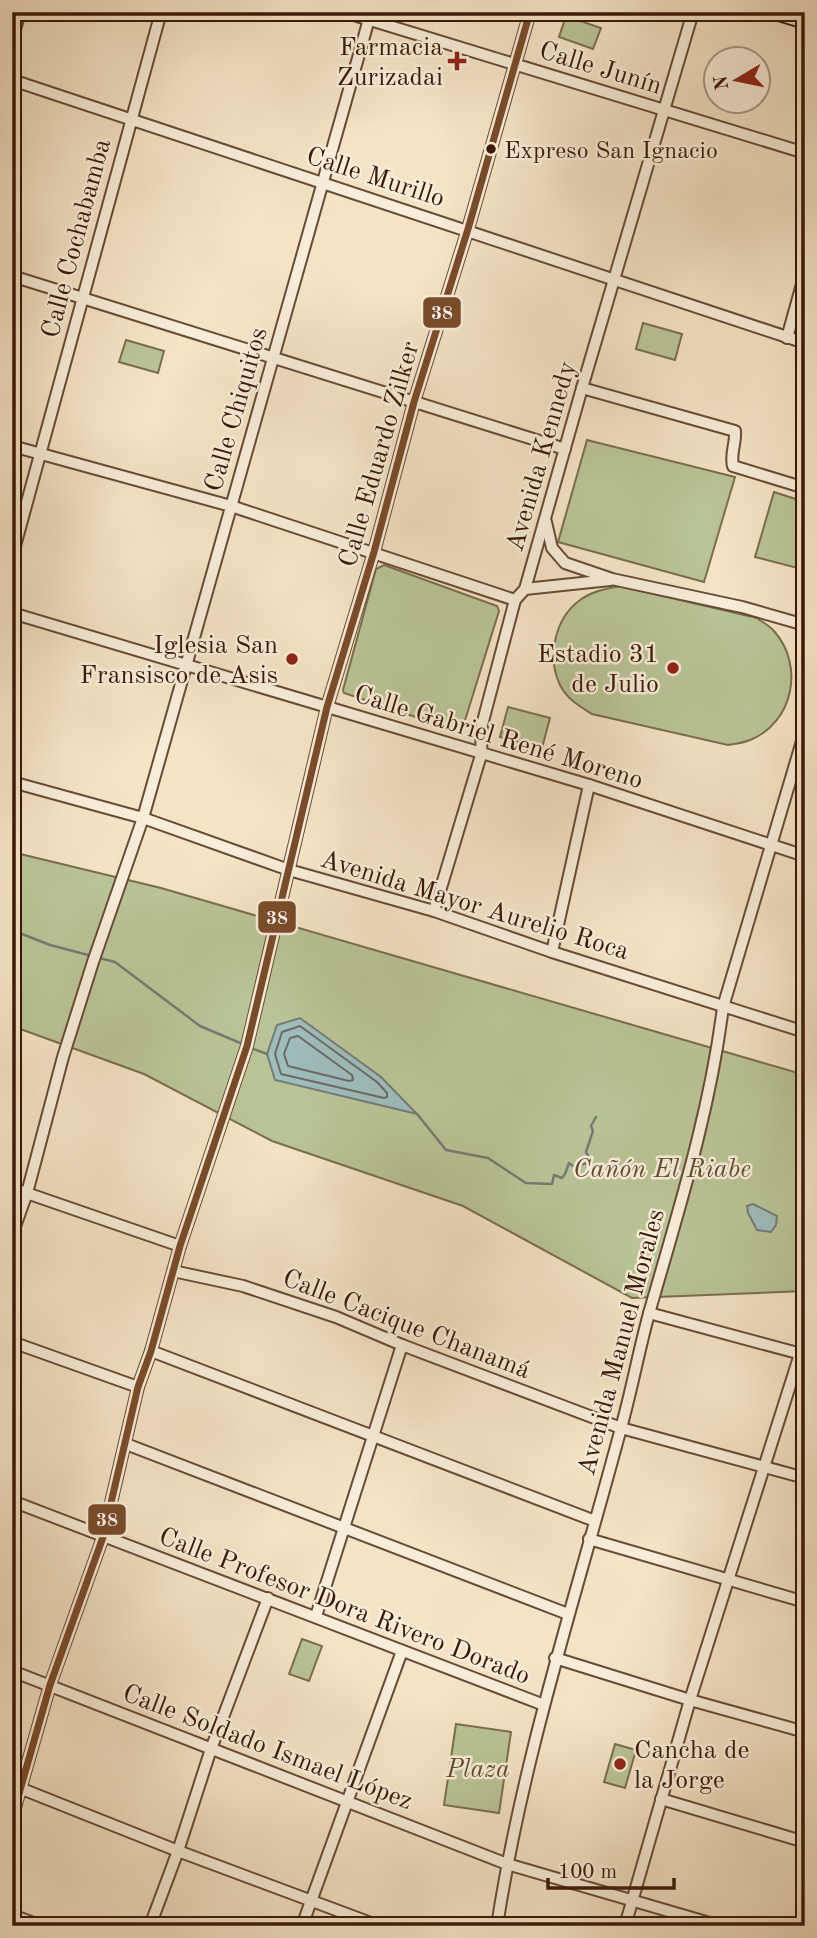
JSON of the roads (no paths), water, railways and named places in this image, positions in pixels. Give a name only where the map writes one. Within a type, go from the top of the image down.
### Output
[{"type":"main road","points":[[775,12],[805,21]]},
{"type":"street","points":[[12,40],[20,12]]},
{"type":"street","name":"Calle Cochabamba","points":[[12,557],[161,12]]},
{"type":"street","name":"Calle Junín","points":[[344,12],[370,16],[514,65],[805,153]]},
{"type":"street","name":"Calle Eduardo Zilker","points":[[12,1818],[16,1786],[103,1537],[138,1387],[152,1351],[180,1246],[247,1046],[327,707],[530,12]]},
{"type":"street","name":"Avenida Kennedy","points":[[434,911],[481,755],[482,725],[515,600],[525,589],[693,12]]},
{"type":"street","name":"Calle Chiquitos","points":[[12,1235],[27,1193],[63,1057],[143,818],[370,16]]},
{"type":"street","name":"Calle Murillo","points":[[12,80],[468,229],[805,343]]},
{"type":"street","points":[[787,338],[805,273]]},
{"type":"street","points":[[12,276],[565,449]]},
{"type":"street","points":[[582,388],[734,431],[736,439],[731,458],[733,466],[805,488]]},
{"type":"street","points":[[12,446],[231,506],[515,600]]},
{"type":"street","points":[[545,518],[552,548],[565,563],[612,579],[742,607],[805,625]]},
{"type":"street","points":[[525,589],[612,579]]},
{"type":"street","name":"Calle Gabriel René Moreno","points":[[12,613],[481,755],[589,785],[805,856]]},
{"type":"street","name":"Avenida Manuel Morales","points":[[497,1926],[507,1864],[555,1658],[700,1137],[718,1051],[723,1007],[805,732]]},
{"type":"street","name":"Avenida Mayor Aurelio Roca","points":[[12,782],[143,818],[289,870],[434,911],[552,952],[805,1032]]},
{"type":"street","points":[[552,952],[589,785]]},
{"type":"street","points":[[12,1188],[180,1246]]},
{"type":"street","name":"Calle Cacique Chanamá","points":[[173,1271],[243,1286],[336,1317],[402,1345],[621,1428],[805,1478]]},
{"type":"street","points":[[625,1926],[690,1700],[802,1354],[649,1313]]},
{"type":"street","points":[[12,1342],[138,1387]]},
{"type":"street","points":[[316,1616],[402,1345]]},
{"type":"street","points":[[152,1351],[594,1521]]},
{"type":"street","points":[[126,1444],[568,1614]]},
{"type":"street","name":"Calle Profesor Dora Rivero Dorado","points":[[12,1501],[544,1705]]},
{"type":"street","points":[[589,1539],[805,1602]]},
{"type":"street","points":[[150,1926],[211,1749],[268,1598]]},
{"type":"street","points":[[302,1926],[402,1651]]},
{"type":"street","points":[[555,1658],[805,1732]]},
{"type":"street","name":"Calle Soldado Ismael López","points":[[12,1671],[507,1864],[716,1925]]},
{"type":"street","points":[[16,1786],[178,1851],[379,1926]]},
{"type":"street","points":[[662,1799],[805,1842]]},
{"type":"street","points":[[12,1915],[42,1926]]},
{"type":"water","points":[[300,1018],[381,1077],[417,1114],[275,1080],[267,1054],[277,1025]]},
{"type":"water","points":[[753,1204],[777,1216],[776,1225],[771,1232],[757,1230],[748,1213],[747,1206]]},
{"type":"waterway","points":[[12,930],[50,945],[92,956]]},
{"type":"waterway","points":[[99,958],[115,962],[200,1026],[245,1045]]},
{"type":"waterway","points":[[251,1048],[267,1054]]},
{"type":"waterway","points":[[417,1114],[446,1150],[488,1158],[526,1183],[552,1184],[554,1175],[562,1178],[569,1163],[573,1166],[589,1163],[586,1152],[593,1131],[591,1126],[596,1117]]},
{"type":"place","name":"Farmacia Zurizadai","points":[[457,61]]},
{"type":"place","name":"Expreso San Ignacio","points":[[491,149]]},
{"type":"place","name":"Iglesia San Fransisco de Asis","points":[[292,659]]},
{"type":"place","name":"Estadio 31 de Julio","points":[[673,668]]},
{"type":"place","name":"Cancha de la Jorge","points":[[620,1764]]},
{"type":"park label","name":"Cañón El Riabe","points":[[662,1168]]},
{"type":"park label","name":"Plaza","points":[[478,1768]]}]
